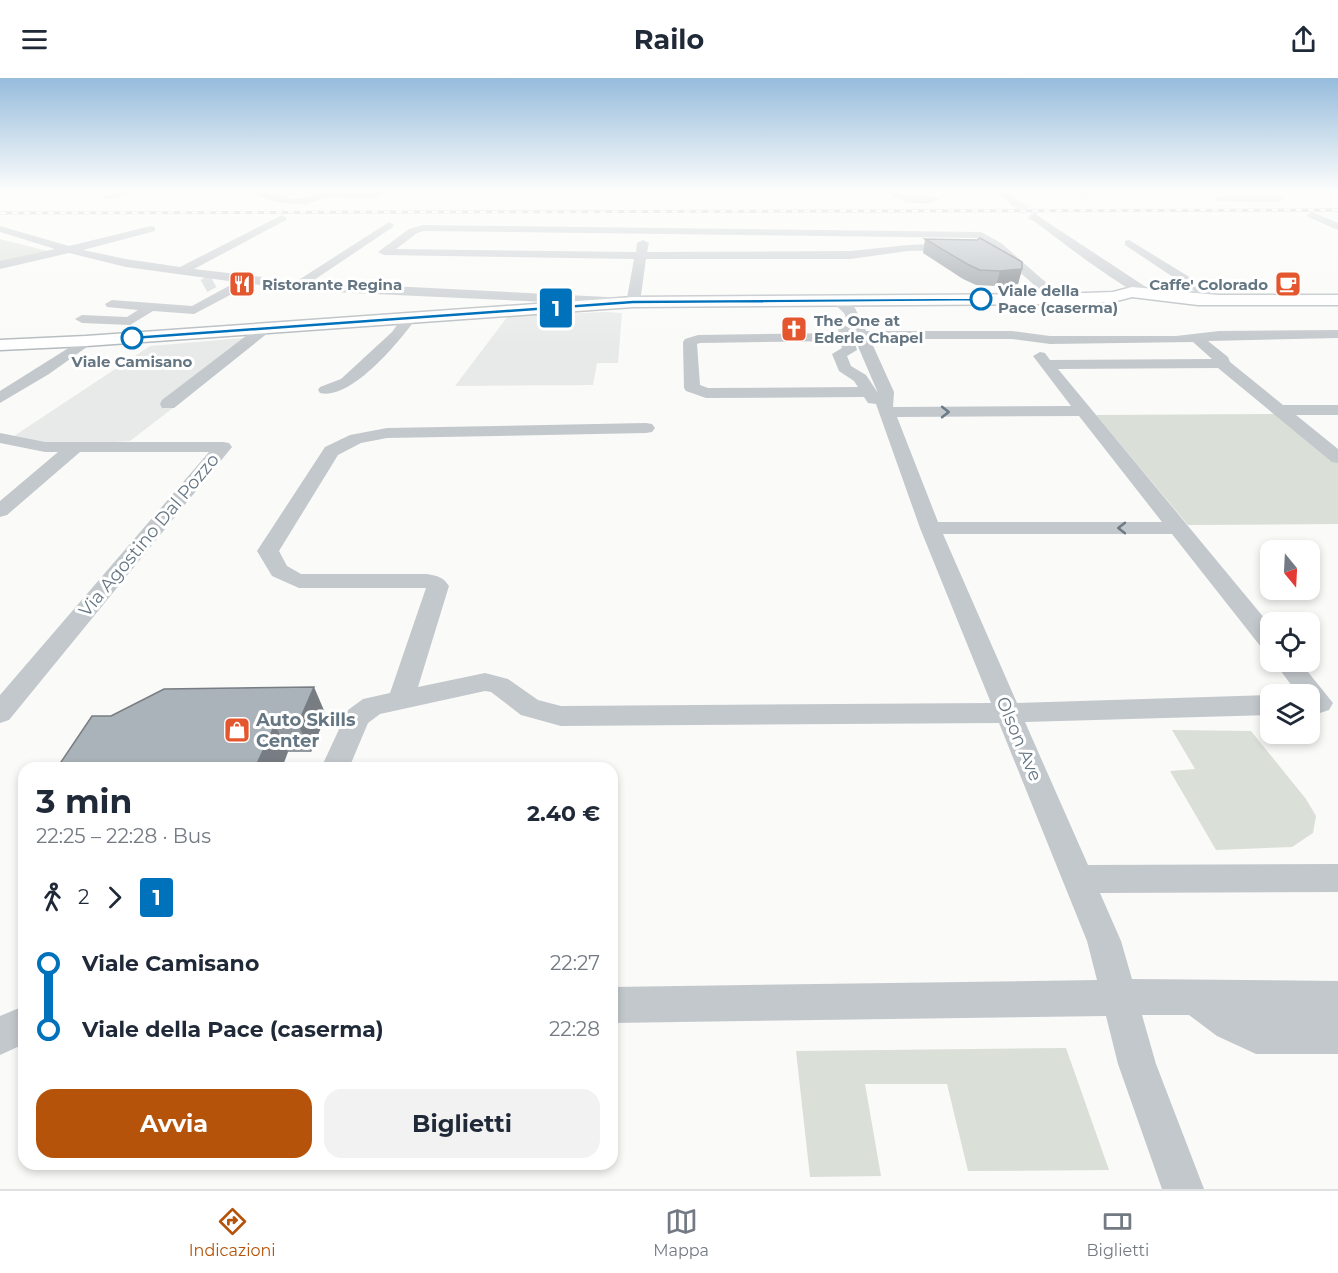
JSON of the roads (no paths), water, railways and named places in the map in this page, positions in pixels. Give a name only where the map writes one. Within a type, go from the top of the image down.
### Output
[{"type":"main road","points":[[0,345],[264,329],[633,302],[1058,299],[1137,294],[1217,300],[1338,300]]},
{"type":"street","points":[[42,242],[94,256],[217,279],[331,288],[633,302],[643,242]]},
{"type":"street","points":[[0,265],[101,242]]},
{"type":"street","points":[[181,271],[237,242]]},
{"type":"street","points":[[299,285],[364,242]]},
{"type":"street","points":[[398,242],[384,252],[640,256],[850,255],[908,248],[997,245]]},
{"type":"street","points":[[992,242],[1058,299]]},
{"type":"street","points":[[1068,242],[1137,294]]},
{"type":"street","points":[[1129,243],[1217,300]]},
{"type":"street","points":[[94,256],[130,245]]},
{"type":"street","points":[[112,303],[194,310],[249,280]]},
{"type":"street","points":[[318,298],[331,288]]},
{"type":"street","name":"Olson Ave","points":[[837,300],[850,310],[854,338],[886,392],[879,403],[1104,941],[1137,1064],[1183,1189]]},
{"type":"street","points":[[82,319],[130,321],[152,307]]},
{"type":"street","points":[[326,390],[347,382],[397,335],[410,317]]},
{"type":"street","points":[[168,404],[264,329]]},
{"type":"street","points":[[1084,411],[706,393],[692,388],[690,342],[698,339],[854,338],[870,335],[1025,337],[1050,340],[1176,340],[1195,337],[1338,334]]},
{"type":"street","points":[[1025,337],[1260,628]]},
{"type":"street","points":[[1195,337],[1223,360],[1222,363],[1338,458]]},
{"type":"street","points":[[0,398],[44,371],[86,341]]},
{"type":"street","points":[[1047,365],[1222,363]]},
{"type":"street","points":[[1281,410],[1338,410]]},
{"type":"street","points":[[400,701],[438,586],[434,582],[299,581],[282,575],[272,565],[268,551],[331,451],[356,439],[387,433],[646,428]]},
{"type":"street","name":"Via Agostino Dal Pozzo","points":[[0,438],[45,447],[223,447],[0,713]]},
{"type":"street","points":[[0,511],[74,448]]},
{"type":"street","points":[[930,528],[1180,528]]},
{"type":"street","points":[[1296,672],[1322,703]]},
{"type":"street","points":[[338,762],[357,717],[372,706],[485,682],[499,685],[530,708],[561,716],[1008,713],[1260,705]]},
{"type":"street","points":[[1077,879],[1338,878]]},
{"type":"street","points":[[618,1005],[1119,998],[1338,999]]},
{"type":"street","points":[[1196,998],[1230,1023],[1256,1035],[1338,1035]]},
{"type":"street","points":[[0,1036],[18,1027]]},
{"type":"tunnel","points":[[204,286],[213,281]]},
{"type":"place","name":"Ristorante Regina","points":[[242,284]]},
{"type":"place","name":"Caffe' Colorado","points":[[1288,284]]},
{"type":"place","name":"Viale della Pace (caserma)","points":[[981,299]]},
{"type":"place","name":"The One at Ederle Chapel","points":[[794,329]]},
{"type":"place","name":"Viale Camisano","points":[[132,338]]},
{"type":"place","name":"Auto Skills Center","points":[[237,730]]}]
